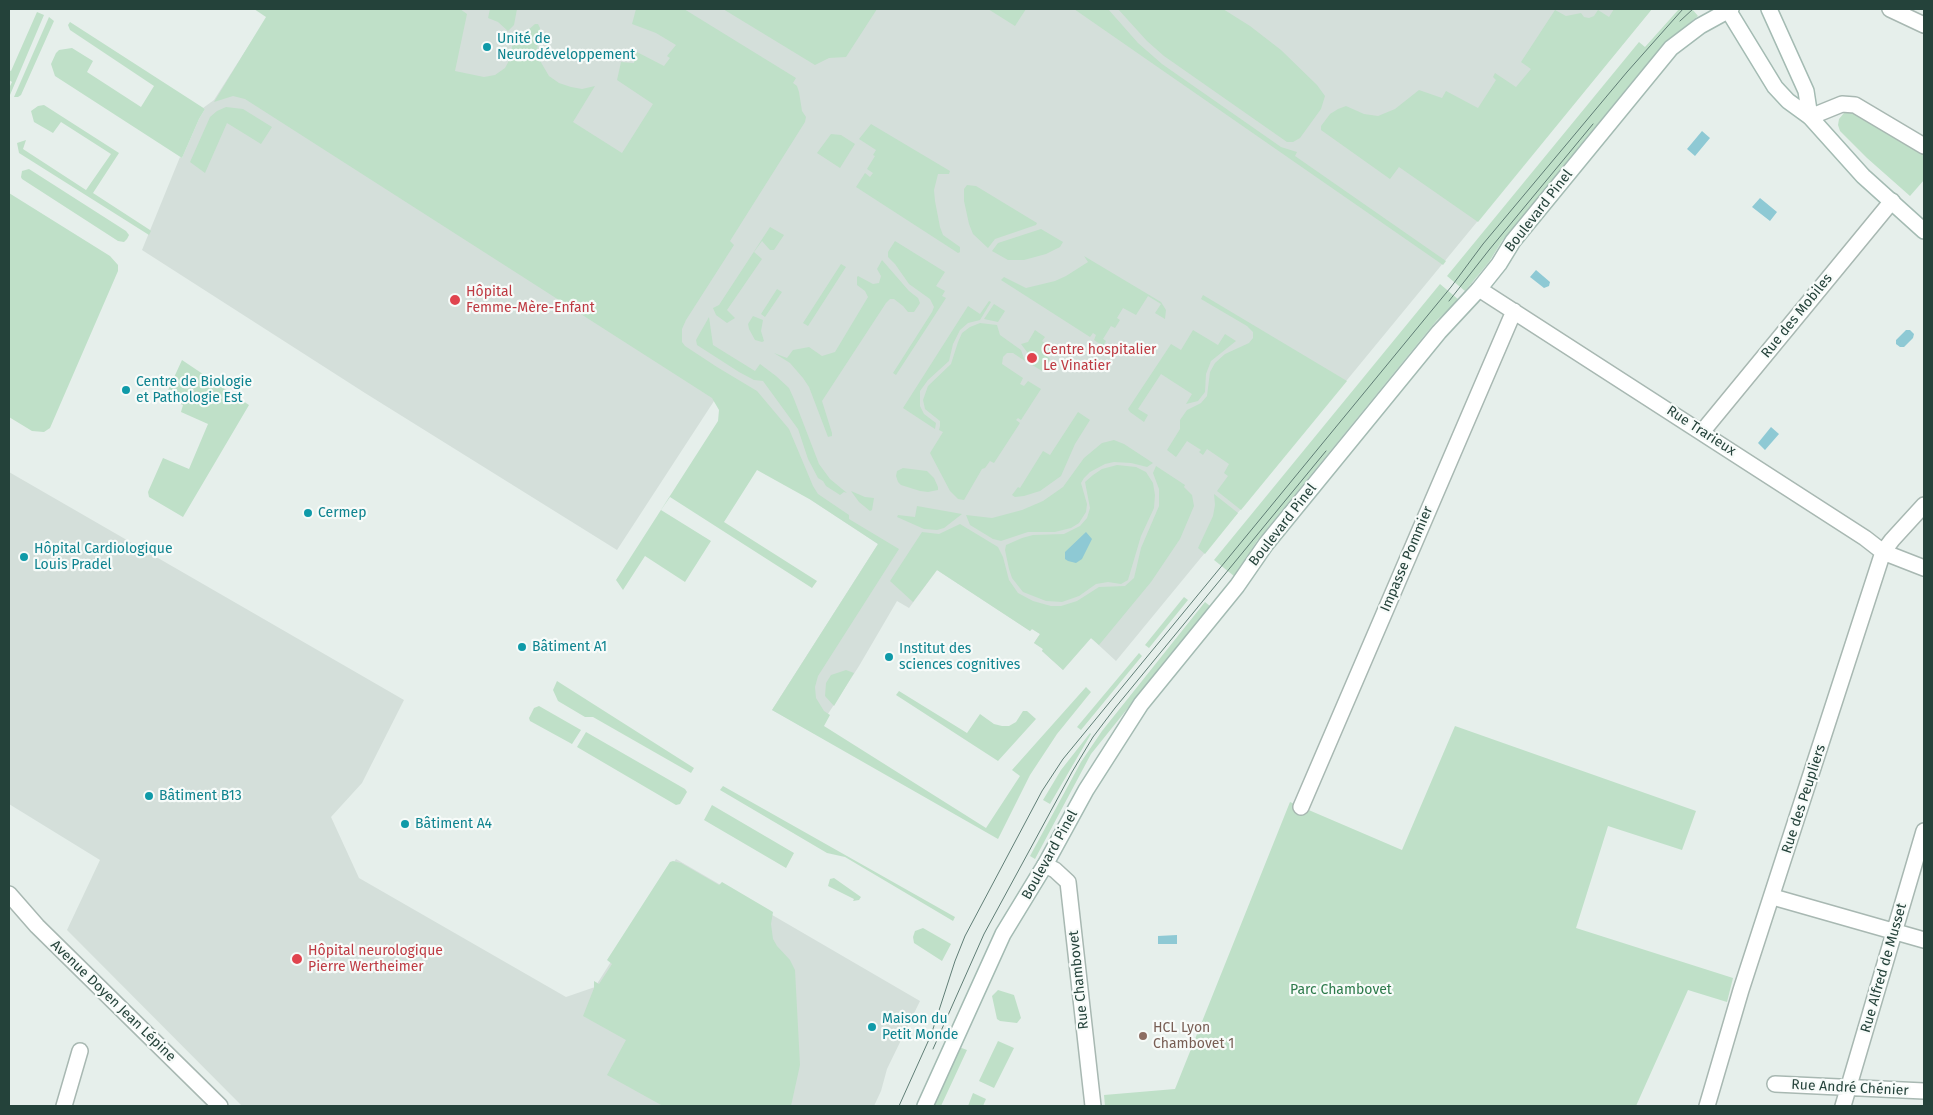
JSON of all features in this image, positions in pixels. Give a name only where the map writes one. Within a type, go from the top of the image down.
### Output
[{"type":"street","points":[[1730,9],[1775,88],[1788,101],[1810,117],[1863,176],[1924,231]]},
{"type":"street","name":"Boulevard Pinel","points":[[924,1106],[991,959],[1086,790],[1141,704],[1237,586],[1272,536],[1439,332],[1479,289],[1499,264],[1513,241],[1671,48],[1700,26],[1730,9]]},
{"type":"street","points":[[1769,9],[1806,91],[1810,117]]},
{"type":"street","points":[[1890,9],[1924,25]]},
{"type":"street","points":[[1810,117],[1842,104],[1855,105],[1924,146]]},
{"type":"street","name":"Rue des Mobiles","points":[[1702,432],[1892,201]]},
{"type":"street","name":"Rue Trarieux","points":[[1479,289],[1865,538],[1883,552],[1924,568]]},
{"type":"street","name":"Impasse Pommier","points":[[1301,807],[1514,311]]},
{"type":"street","name":"Rue des Peupliers","points":[[1707,1106],[1741,990],[1773,897],[1883,552],[1924,505]]},
{"type":"street","name":"Rue Alfred de Musset","points":[[1843,1106],[1924,831]]},
{"type":"street","name":"Rue Chambovet","points":[[1045,865],[1055,870],[1068,882],[1093,1106]]},
{"type":"street","name":"Avenue Doyen Jean Lépine","points":[[9,894],[37,926],[220,1106]]},
{"type":"street","points":[[1773,897],[1924,940]]},
{"type":"street","points":[[64,1106],[80,1052]]},
{"type":"street","name":"Rue André Chénier","points":[[1775,1084],[1924,1092]]},
{"type":"shaded area","name":"Centre hospitalier Le Vinatier","points":[[272,9],[1652,9],[1116,661],[1091,638],[1063,670],[1042,651],[1043,649],[1034,643],[1040,634],[1032,629],[1030,631],[937,570],[909,608],[897,601],[859,666],[815,734],[772,710],[878,544],[811,500],[729,378],[617,550],[365,393],[142,250],[180,157],[182,158],[205,109],[203,108],[214,100]]},
{"type":"shaded area","points":[[9,472],[404,700],[362,783],[331,817],[359,878],[566,997],[595,987],[676,859],[920,1001],[887,1069],[881,1091],[874,1106],[242,1106],[67,930],[100,860],[9,804]]},
{"type":"green space","points":[[254,9],[460,9],[467,14],[455,71],[484,77],[495,75],[505,68],[512,55],[512,41],[535,24],[538,24],[540,28],[537,50],[539,59],[549,76],[559,83],[571,87],[582,89],[595,86],[573,122],[622,153],[653,104],[617,80],[621,62],[634,63],[635,51],[664,66],[670,58],[667,56],[676,45],[656,33],[632,24],[636,9],[684,9],[796,78],[793,83],[797,86],[799,92],[802,111],[806,117],[805,122],[730,241],[734,245],[686,320],[682,329],[682,342],[685,346],[717,367],[757,391],[789,429],[818,494],[849,515],[849,519],[899,549],[818,676],[815,687],[816,698],[824,711],[830,715],[824,726],[986,828],[1020,776],[1012,770],[1086,687],[1091,692],[1057,734],[1030,775],[998,839],[772,710],[878,544],[811,500],[757,470],[724,522],[817,581],[812,588],[670,497],[661,510],[711,541],[685,582],[645,556],[623,590],[616,580],[718,421],[719,410],[712,398],[245,99],[233,96],[214,102],[266,17]]},
{"type":"green space","points":[[490,9],[517,9],[514,25],[508,31],[498,22],[488,18]]},
{"type":"green space","points":[[723,9],[877,9],[846,57],[829,58],[815,65]]},
{"type":"green space","points":[[988,9],[1026,9],[1015,26]]},
{"type":"green space","points":[[1074,9],[1108,9],[1138,43],[1162,64],[1281,147],[1297,152],[1295,156],[1446,261],[1443,265]]},
{"type":"green space","points":[[1118,9],[1223,9],[1250,26],[1281,50],[1317,85],[1325,96],[1321,109],[1300,138],[1293,142],[1287,142],[1164,56],[1147,41]]},
{"type":"green space","points":[[1614,9],[1652,9],[1478,222],[1399,167],[1390,179],[1321,130],[1321,126],[1330,114],[1338,109],[1346,106],[1364,114],[1378,116],[1395,109],[1419,90],[1442,98],[1446,91],[1478,108],[1496,80],[1493,77],[1495,73],[1516,87],[1531,69],[1521,62],[1555,10],[1566,16],[1581,13],[1584,17],[1589,18],[1594,16],[1598,10],[1609,17]]},
{"type":"green space","points":[[1679,9],[1692,9],[1698,16],[1665,43],[1637,76],[1502,241],[1489,262],[1465,291],[1447,276],[1639,42],[1645,47]]},
{"type":"green space","points":[[37,12],[44,15],[10,95],[9,88],[12,82],[9,80],[9,70],[11,71]]},
{"type":"green space","points":[[49,17],[54,21],[21,95],[14,97]]},
{"type":"green space","points":[[70,22],[205,109],[182,158],[55,76],[51,64],[56,53],[59,50],[72,48],[93,61],[87,72],[141,107],[154,86],[70,30],[68,25]]},
{"type":"green space","points":[[44,105],[119,153],[93,193],[150,230],[149,235],[19,153],[17,143],[26,140],[23,149],[86,190],[111,154],[61,122],[53,133],[34,122],[31,111],[38,106]]},
{"type":"green space","points":[[226,107],[243,109],[272,127],[261,144],[227,123],[205,173],[190,162],[210,117]]},
{"type":"green space","points":[[1855,111],[1924,149],[1924,180],[1910,196],[1840,131],[1839,119],[1844,113]]},
{"type":"green space","points":[[871,124],[950,171],[949,174],[938,174],[934,190],[935,201],[943,235],[960,247],[960,252],[958,253],[856,187],[865,173],[870,177],[873,173],[867,169],[875,156],[873,155],[876,150],[859,139]]},
{"type":"green space","points":[[831,134],[841,135],[855,144],[840,168],[817,153]]},
{"type":"green space","points":[[29,169],[126,231],[129,235],[127,239],[124,242],[118,241],[22,179],[22,171]]},
{"type":"green space","points":[[967,185],[976,186],[1037,223],[1036,225],[995,239],[988,248],[973,234],[969,224],[964,201],[964,189]]},
{"type":"green space","points":[[9,193],[110,256],[118,265],[118,271],[50,428],[44,432],[32,431],[9,417]]},
{"type":"green space","points":[[770,227],[784,235],[774,250],[770,250],[762,241],[754,252],[762,259],[727,310],[735,318],[727,323],[716,315],[713,308],[719,305]]},
{"type":"green space","points":[[1041,229],[1063,242],[1060,247],[1046,254],[1024,260],[1008,260],[992,251],[998,243]]},
{"type":"green space","points":[[895,241],[945,272],[936,286],[945,291],[942,296],[946,298],[896,375],[893,373],[934,307],[930,299],[909,284],[888,257],[888,252]]},
{"type":"green space","points":[[1084,256],[1161,302],[1166,310],[1165,319],[1155,313],[1161,304],[1148,296],[1136,315],[1123,308],[1117,318],[1120,320],[1115,328],[1111,326],[1103,339],[1106,341],[1103,346],[1094,340],[1096,335],[1093,333],[1090,337],[1001,280],[1004,277],[1026,288],[1055,281],[1088,262]]},
{"type":"green space","points":[[882,260],[909,291],[918,298],[920,303],[914,312],[908,312],[894,299],[890,299],[886,303],[822,401],[832,433],[832,436],[828,437],[809,387],[790,363],[774,353],[787,358],[793,350],[809,347],[822,356],[835,352],[868,297],[865,291],[857,285],[857,277],[873,284],[879,283],[881,276],[877,269]]},
{"type":"green space","points":[[841,264],[846,267],[808,326],[803,323]]},
{"type":"green space","points":[[1440,284],[1459,300],[1437,320],[1257,541],[1234,576],[1214,560]]},
{"type":"green space","points":[[777,289],[782,292],[765,317],[761,314]]},
{"type":"green space","points":[[1203,295],[1347,381],[1241,510],[1217,491],[1228,476],[1224,473],[1229,464],[1207,449],[1203,455],[1199,452],[1201,450],[1187,441],[1176,457],[1167,450],[1180,429],[1180,420],[1187,410],[1201,403],[1207,396],[1210,372],[1215,363],[1225,354],[1249,343],[1253,338],[1253,332],[1247,326],[1201,299]]},
{"type":"green space","points":[[989,301],[991,302],[980,320],[968,323],[960,330],[953,344],[949,361],[928,380],[920,391],[920,406],[924,414],[936,423],[935,429],[903,408],[968,306],[980,314]]},
{"type":"green space","points":[[994,304],[1005,311],[998,322],[984,319]]},
{"type":"green space","points":[[753,316],[763,320],[761,331],[764,341],[762,342],[755,340],[749,329],[748,324]]},
{"type":"green space","points":[[709,317],[713,345],[755,371],[760,364],[789,388],[819,464],[830,479],[847,493],[844,492],[840,495],[818,478],[808,459],[798,429],[763,381],[754,380],[739,372],[697,345],[696,340]]},
{"type":"green space","points":[[980,323],[997,325],[1000,335],[1021,350],[1025,361],[1013,353],[1007,353],[1003,357],[1002,364],[1023,378],[1020,384],[1024,386],[1028,381],[1041,389],[1021,420],[1018,418],[1016,420],[1020,423],[994,463],[990,461],[982,469],[964,500],[958,499],[950,491],[930,453],[943,432],[939,430],[940,421],[925,409],[923,400],[928,386],[951,364],[962,333]]},
{"type":"green space","points":[[1035,330],[1045,337],[1042,341],[1046,344],[1043,352],[1050,359],[1042,371],[1029,363],[1027,352],[1021,344],[1028,342]]},
{"type":"green space","points":[[1193,330],[1218,345],[1225,334],[1236,341],[1211,361],[1206,374],[1205,392],[1198,401],[1186,404],[1192,394],[1161,374],[1138,409],[1148,415],[1144,422],[1128,409],[1171,344],[1181,350]]},
{"type":"green space","points":[[182,360],[249,405],[183,517],[149,497],[148,492],[163,458],[189,469],[208,424],[181,412],[183,405],[165,397]]},
{"type":"green space","points":[[1078,412],[1090,420],[1075,444],[1061,476],[1040,491],[1024,496],[1015,497],[1012,495],[1018,487],[1020,488],[1043,451],[1050,455]]},
{"type":"green space","points":[[1114,440],[1124,444],[1153,463],[1147,467],[1131,463],[1114,462],[1105,464],[1090,472],[1081,483],[1087,504],[1086,512],[1079,523],[1071,528],[1055,532],[1028,532],[1001,541],[993,539],[970,525],[966,515],[992,518],[1022,510],[1043,501],[1063,487],[1084,458],[1102,443]]},
{"type":"green space","points":[[1117,465],[1136,467],[1146,472],[1153,483],[1155,495],[1154,508],[1141,536],[1128,580],[1121,584],[1108,582],[1096,584],[1079,596],[1062,602],[1046,601],[1023,592],[1012,578],[1005,550],[1006,545],[1033,535],[1064,534],[1080,526],[1087,518],[1090,508],[1085,482],[1102,469]]},
{"type":"green space","points":[[1156,466],[1185,485],[1184,487],[1192,495],[1194,506],[1180,539],[1151,582],[1099,645],[1091,638],[1063,670],[1042,651],[1043,649],[1034,643],[1040,634],[1032,629],[1030,631],[937,570],[913,602],[890,581],[922,532],[939,534],[960,524],[998,547],[1003,557],[1009,580],[1018,593],[1033,601],[1051,606],[1061,606],[1077,601],[1099,587],[1125,586],[1134,578],[1141,548],[1159,506],[1159,489],[1153,473]]},
{"type":"green space","points":[[903,468],[927,471],[934,478],[938,490],[920,491],[901,485],[896,476],[897,471]]},
{"type":"green space","points":[[851,491],[865,497],[874,498],[872,510],[870,511],[859,502]]},
{"type":"green space","points":[[1214,494],[1238,513],[1205,554],[1198,548],[1213,516]]},
{"type":"green space","points":[[917,506],[962,514],[944,528],[937,530],[924,529],[897,517],[898,515],[915,517]]},
{"type":"green space","points":[[1184,597],[1188,600],[1149,648],[1145,645]]},
{"type":"green space","points":[[1205,602],[1210,606],[1091,754],[1035,859],[1030,856],[1081,762],[1102,731]]},
{"type":"green space","points":[[1139,653],[1142,656],[1081,730],[1077,727]]},
{"type":"green space","points":[[846,670],[854,673],[834,706],[825,696],[826,683],[831,675]]},
{"type":"green space","points":[[557,681],[694,768],[691,773],[593,717],[585,717],[558,701],[553,690]]},
{"type":"green space","points":[[899,691],[967,733],[980,714],[994,724],[1002,726],[1009,726],[1016,722],[1023,711],[1027,711],[1036,719],[998,761],[896,695]]},
{"type":"green space","points":[[539,706],[581,730],[572,744],[530,721],[529,718],[534,708]]},
{"type":"green space","name":"Parc Chambovet","points":[[1455,726],[1696,811],[1682,850],[1608,826],[1576,928],[1733,978],[1727,1002],[1688,990],[1636,1106],[1105,1106],[1104,1095],[1175,1089],[1290,802],[1402,850]]},
{"type":"green space","points":[[586,732],[685,789],[687,792],[680,804],[676,805],[577,747]]},
{"type":"green space","points":[[1090,733],[1050,804],[1043,800],[1061,770]]},
{"type":"green space","points":[[723,786],[955,917],[953,921],[845,857],[827,853],[720,790]]},
{"type":"green space","points":[[712,805],[794,853],[786,868],[704,820]]},
{"type":"green space","points":[[670,862],[681,863],[719,885],[722,882],[773,912],[771,924],[773,939],[790,960],[795,970],[800,1065],[791,1106],[663,1106],[607,1075],[626,1040],[583,1016],[594,988],[594,981],[599,984],[612,964],[607,960]]},
{"type":"green space","points":[[834,878],[861,897],[859,900],[853,901],[854,899],[828,886],[830,879]]},
{"type":"green space","points":[[923,928],[951,944],[942,961],[914,943],[915,931]]},
{"type":"green space","points":[[998,990],[1014,995],[1021,1018],[1017,1023],[997,1019],[992,996]]},
{"type":"green space","points":[[998,1041],[1014,1048],[994,1088],[979,1081]]},
{"type":"green space","points":[[959,1047],[967,1050],[941,1106],[932,1106]]},
{"type":"green space","points":[[973,1093],[986,1099],[983,1106],[968,1106]]},
{"type":"water","points":[[1702,131],[1710,138],[1695,156],[1687,149]]},
{"type":"water","points":[[1760,198],[1777,212],[1770,221],[1752,207]]},
{"type":"water","points":[[1536,270],[1550,282],[1549,286],[1544,288],[1530,277]]},
{"type":"water","points":[[1906,330],[1910,330],[1914,334],[1913,338],[1904,347],[1900,347],[1896,344],[1896,340]]},
{"type":"water","points":[[1771,427],[1779,434],[1765,450],[1758,443]]},
{"type":"water","points":[[1086,532],[1092,539],[1082,559],[1076,563],[1065,559],[1065,552]]},
{"type":"water","points":[[1177,935],[1177,944],[1158,944],[1158,936]]},
{"type":"tram line","points":[[899,1106],[931,1035],[965,936],[1042,791],[1063,759],[1451,287],[1483,244],[1627,72],[1683,9]]},
{"type":"tram line","points":[[1680,21],[1693,9]]},
{"type":"tram line","points":[[1449,301],[1593,124]]},
{"type":"tram line","points":[[933,1049],[984,934],[1093,737],[1326,451]]},
{"type":"place","name":"Unité de Neurodéveloppement","points":[[487,47]]},
{"type":"place","name":"Hôpital Femme-Mère-Enfant","points":[[455,300]]},
{"type":"place","name":"Centre hospitalier Le Vinatier","points":[[1032,358]]},
{"type":"place","name":"Centre de Biologie et Pathologie Est","points":[[126,390]]},
{"type":"place","name":"Cermep","points":[[308,513]]},
{"type":"place","name":"Hôpital Cardiologique Louis Pradel","points":[[24,557]]},
{"type":"place","name":"Bâtiment A1","points":[[522,647]]},
{"type":"place","name":"Institut des sciences cognitives","points":[[889,657]]},
{"type":"place","name":"Bâtiment B13","points":[[149,796]]},
{"type":"place","name":"Bâtiment A4","points":[[405,824]]},
{"type":"place","name":"Hôpital neurologique Pierre Wertheimer","points":[[297,959]]},
{"type":"place","name":"Maison du Petit Monde","points":[[872,1027]]},
{"type":"place","name":"HCL Lyon Chambovet 1","points":[[1143,1036]]}]
